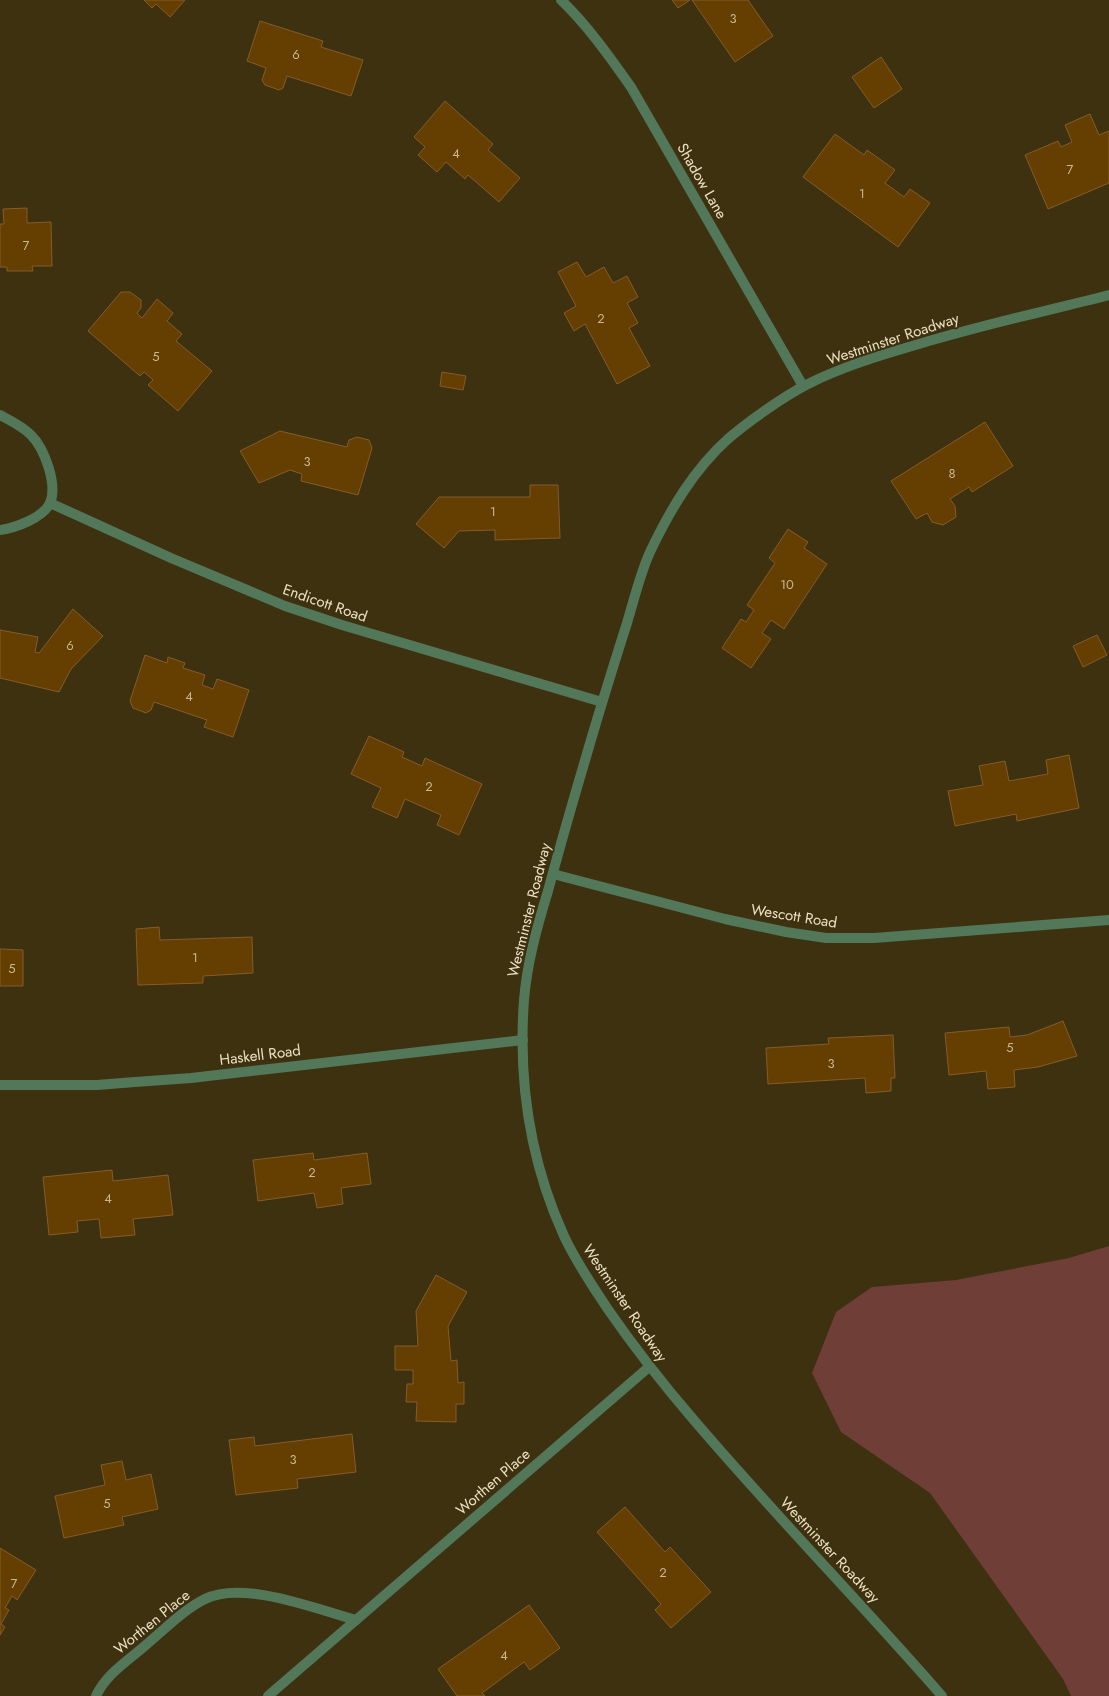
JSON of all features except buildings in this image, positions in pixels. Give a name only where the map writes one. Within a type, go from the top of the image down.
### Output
[{"type":"street","name":"Shadow Lane","points":[[561,0],[574,12],[602,46],[631,87],[803,386]]},
{"type":"street","name":"Westminster Roadway","points":[[942,1696],[888,1634],[762,1499],[649,1367],[592,1285],[567,1243],[535,1158],[525,1091],[523,1040],[524,1002],[530,956],[552,874],[602,702],[648,556],[680,496],[702,465],[730,438],[758,416],[803,386],[883,355],[956,333],[1109,295]]},
{"type":"street","points":[[0,415],[20,426],[32,435],[40,446],[50,473],[52,488],[50,503],[35,518],[16,526],[0,530]]},
{"type":"street","name":"Endicott Road","points":[[50,503],[171,558],[285,606],[349,628],[602,702]]},
{"type":"street","name":"Wescott Road","points":[[552,874],[725,919],[808,937],[844,939],[874,938],[1109,920]]},
{"type":"street","name":"Haskell Road","points":[[0,1085],[97,1085],[167,1080],[523,1040]]},
{"type":"street","name":"Worthen Place","points":[[268,1696],[649,1367]]},
{"type":"street","name":"Worthen Place","points":[[96,1696],[107,1678],[169,1624],[204,1600],[216,1595],[230,1592],[261,1595],[356,1620]]},
{"type":"shaded area","points":[[1109,1246],[1109,1696],[1071,1696],[1063,1679],[930,1493],[841,1432],[812,1373],[836,1312],[872,1287],[956,1280],[1069,1258]]}]
